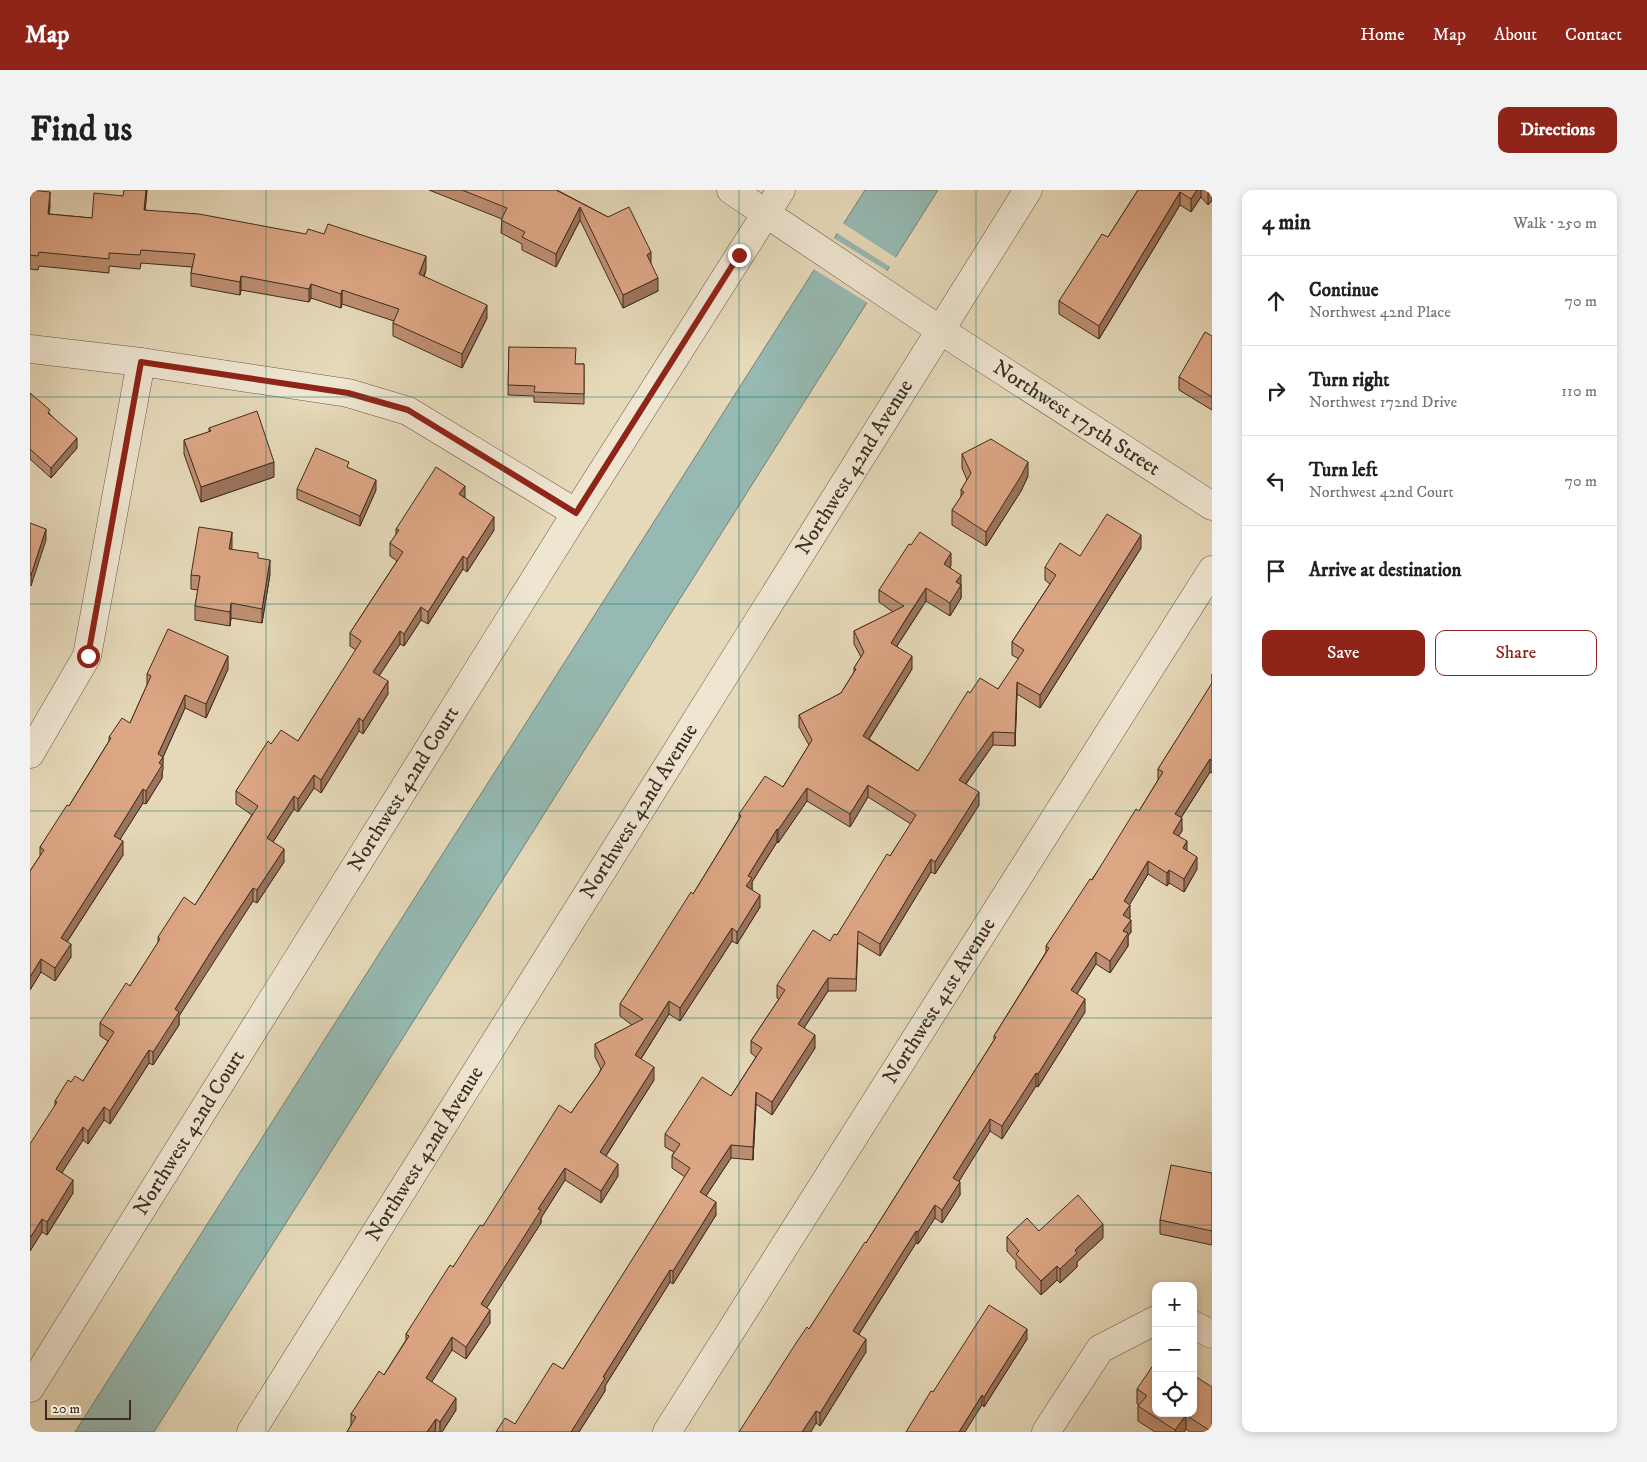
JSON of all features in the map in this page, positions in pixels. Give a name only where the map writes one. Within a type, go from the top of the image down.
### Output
[{"type":"street","name":"Northwest 175th Street","points":[[731,190],[940,330],[1212,506]]},
{"type":"street","name":"Northwest 42nd Court","points":[[30,1388],[576,513],[781,190]]},
{"type":"street","name":"Northwest 42nd Avenue","points":[[251,1432],[1028,190]]},
{"type":"street","points":[[30,349],[141,362],[348,393],[408,410],[576,513]]},
{"type":"street","points":[[30,754],[88,656],[141,362]]},
{"type":"street","name":"Northwest 41st Avenue","points":[[667,1432],[1212,570]]},
{"type":"street","points":[[1046,1432],[1100,1349],[1152,1322]]},
{"type":"street","points":[[1197,1327],[1212,1334]]},
{"type":"water","points":[[865,190],[938,190],[154,1432],[75,1432]]},
{"type":"pier","points":[[841,222],[898,259],[892,268],[835,232]]},
{"type":"pier","points":[[832,237],[889,272],[869,304],[812,268]]},
{"type":"building","points":[[30,190],[50,192],[48,214],[92,218],[94,193],[123,196],[124,190],[146,190],[144,210],[199,214],[306,234],[308,229],[324,234],[328,224],[426,256],[419,274],[487,305],[462,354],[393,323],[399,309],[342,290],[341,294],[311,284],[309,289],[241,276],[240,282],[191,273],[195,254],[141,250],[140,255],[109,253],[109,259],[39,252],[38,256],[30,255]]},
{"type":"building","points":[[462,190],[556,190],[608,217],[629,207],[651,252],[647,255],[658,278],[623,295],[580,207],[556,254],[522,237],[525,232],[501,220],[507,208]]},
{"type":"building","points":[[1138,190],[1197,190],[1191,199],[1180,192],[1099,326],[1059,301],[1102,234],[1108,237]]},
{"type":"building","points":[[1205,332],[1212,336],[1212,397],[1179,377]]},
{"type":"building","points":[[509,347],[576,348],[575,364],[584,364],[584,394],[534,392],[535,386],[508,385]]},
{"type":"building","points":[[30,393],[50,410],[48,413],[77,438],[51,468],[30,449]]},
{"type":"building","points":[[257,411],[274,462],[201,487],[184,440],[211,431],[209,428]]},
{"type":"building","points":[[991,439],[1028,462],[986,532],[952,510],[964,492],[961,490],[971,473],[962,454]]},
{"type":"building","points":[[316,448],[349,462],[347,467],[376,480],[360,516],[297,489]]},
{"type":"building","points":[[436,467],[465,486],[459,494],[494,517],[467,559],[463,556],[428,612],[421,607],[404,634],[400,631],[373,672],[388,681],[363,721],[359,718],[321,780],[314,775],[298,799],[294,796],[267,838],[284,849],[257,890],[253,888],[217,942],[175,1009],[179,1012],[153,1052],[149,1050],[110,1111],[104,1107],[88,1131],[83,1127],[56,1169],[73,1180],[47,1222],[42,1219],[30,1238],[30,1144],[57,1102],[55,1101],[68,1080],[71,1082],[75,1076],[83,1081],[114,1032],[100,1023],[126,983],[130,986],[184,897],[195,905],[258,806],[236,791],[268,741],[271,744],[281,730],[298,741],[361,641],[350,633],[403,552],[390,543],[399,530],[396,529]]},
{"type":"building","points":[[1107,514],[1141,535],[1040,695],[1017,682],[1015,733],[993,732],[959,780],[979,792],[935,862],[931,859],[880,944],[858,931],[856,979],[828,978],[798,1024],[815,1035],[772,1102],[756,1092],[753,1147],[731,1145],[700,1192],[716,1202],[673,1271],[670,1270],[571,1432],[496,1432],[505,1418],[515,1424],[553,1363],[563,1369],[690,1168],[672,1156],[680,1144],[665,1134],[702,1077],[731,1096],[762,1048],[751,1041],[785,990],[777,985],[813,930],[830,941],[834,934],[837,935],[887,854],[890,856],[916,815],[868,785],[850,814],[807,788],[777,829],[748,876],[752,878],[746,886],[760,895],[737,932],[732,928],[680,1008],[669,1001],[635,1055],[654,1067],[600,1152],[618,1164],[601,1191],[565,1168],[538,1209],[541,1210],[481,1304],[490,1310],[466,1347],[452,1337],[426,1378],[456,1398],[440,1422],[436,1419],[427,1432],[347,1432],[356,1417],[351,1414],[379,1371],[384,1375],[409,1336],[406,1334],[450,1265],[453,1267],[480,1225],[483,1226],[559,1105],[571,1113],[598,1075],[605,1063],[595,1044],[643,1019],[620,1004],[691,892],[693,894],[741,816],[739,814],[765,776],[783,787],[812,740],[799,715],[841,693],[864,652],[854,631],[904,606],[879,590],[909,544],[911,545],[920,532],[951,553],[944,564],[961,575],[956,582],[961,585],[950,603],[926,588],[911,611],[891,643],[912,656],[863,736],[918,771],[968,691],[970,693],[980,678],[998,689],[1024,650],[1012,642],[1056,575],[1045,567],[1060,543],[1080,556]]},
{"type":"building","points":[[30,523],[46,529],[31,575],[30,575]]},
{"type":"building","points":[[199,527],[232,532],[229,549],[258,553],[258,558],[270,560],[262,609],[231,603],[230,612],[195,606],[200,576],[191,575]]},
{"type":"building","points":[[168,629],[228,656],[206,704],[185,695],[158,754],[163,757],[159,763],[162,765],[146,791],[143,789],[114,836],[123,841],[61,938],[71,944],[55,968],[41,959],[30,977],[30,871],[44,850],[40,847],[67,805],[69,806],[111,738],[109,737],[122,718],[130,723],[151,676],[147,674]]},
{"type":"building","points":[[1212,683],[1212,761],[1210,759],[1175,814],[1182,818],[1173,833],[1187,841],[1183,848],[1197,857],[1184,879],[1169,870],[1167,873],[1148,861],[1124,901],[1130,905],[1123,915],[1131,920],[1123,931],[1128,933],[1110,961],[1096,952],[1071,990],[1085,999],[1038,1074],[1036,1073],[1002,1126],[990,1119],[953,1178],[960,1182],[942,1210],[935,1205],[918,1232],[916,1231],[853,1331],[866,1339],[820,1413],[816,1411],[802,1432],[739,1432],[798,1340],[807,1327],[809,1329],[866,1243],[996,1037],[994,1036],[1049,948],[1046,946],[1090,879],[1092,880],[1136,809],[1139,811],[1163,772],[1158,769]]},
{"type":"building","points":[[1171,1165],[1212,1173],[1212,1231],[1160,1220]]},
{"type":"building","points":[[1078,1195],[1103,1224],[1075,1250],[1077,1253],[1060,1269],[1057,1266],[1041,1281],[1016,1254],[1019,1251],[1007,1237],[1027,1218],[1039,1231]]},
{"type":"building","points":[[989,1305],[1027,1329],[984,1397],[982,1395],[959,1432],[906,1432],[931,1391],[933,1392]]},
{"type":"building","points":[[1152,1367],[1152,1415],[1138,1406],[1146,1395],[1137,1389]]},
{"type":"building","points":[[1197,1378],[1212,1387],[1212,1432],[1189,1417],[1197,1417]]},
{"type":"building","points":[[1155,1417],[1185,1417],[1175,1430]]},
{"type":"route","points":[[88,656],[141,362],[348,393],[408,410],[576,513],[739,255]]}]
